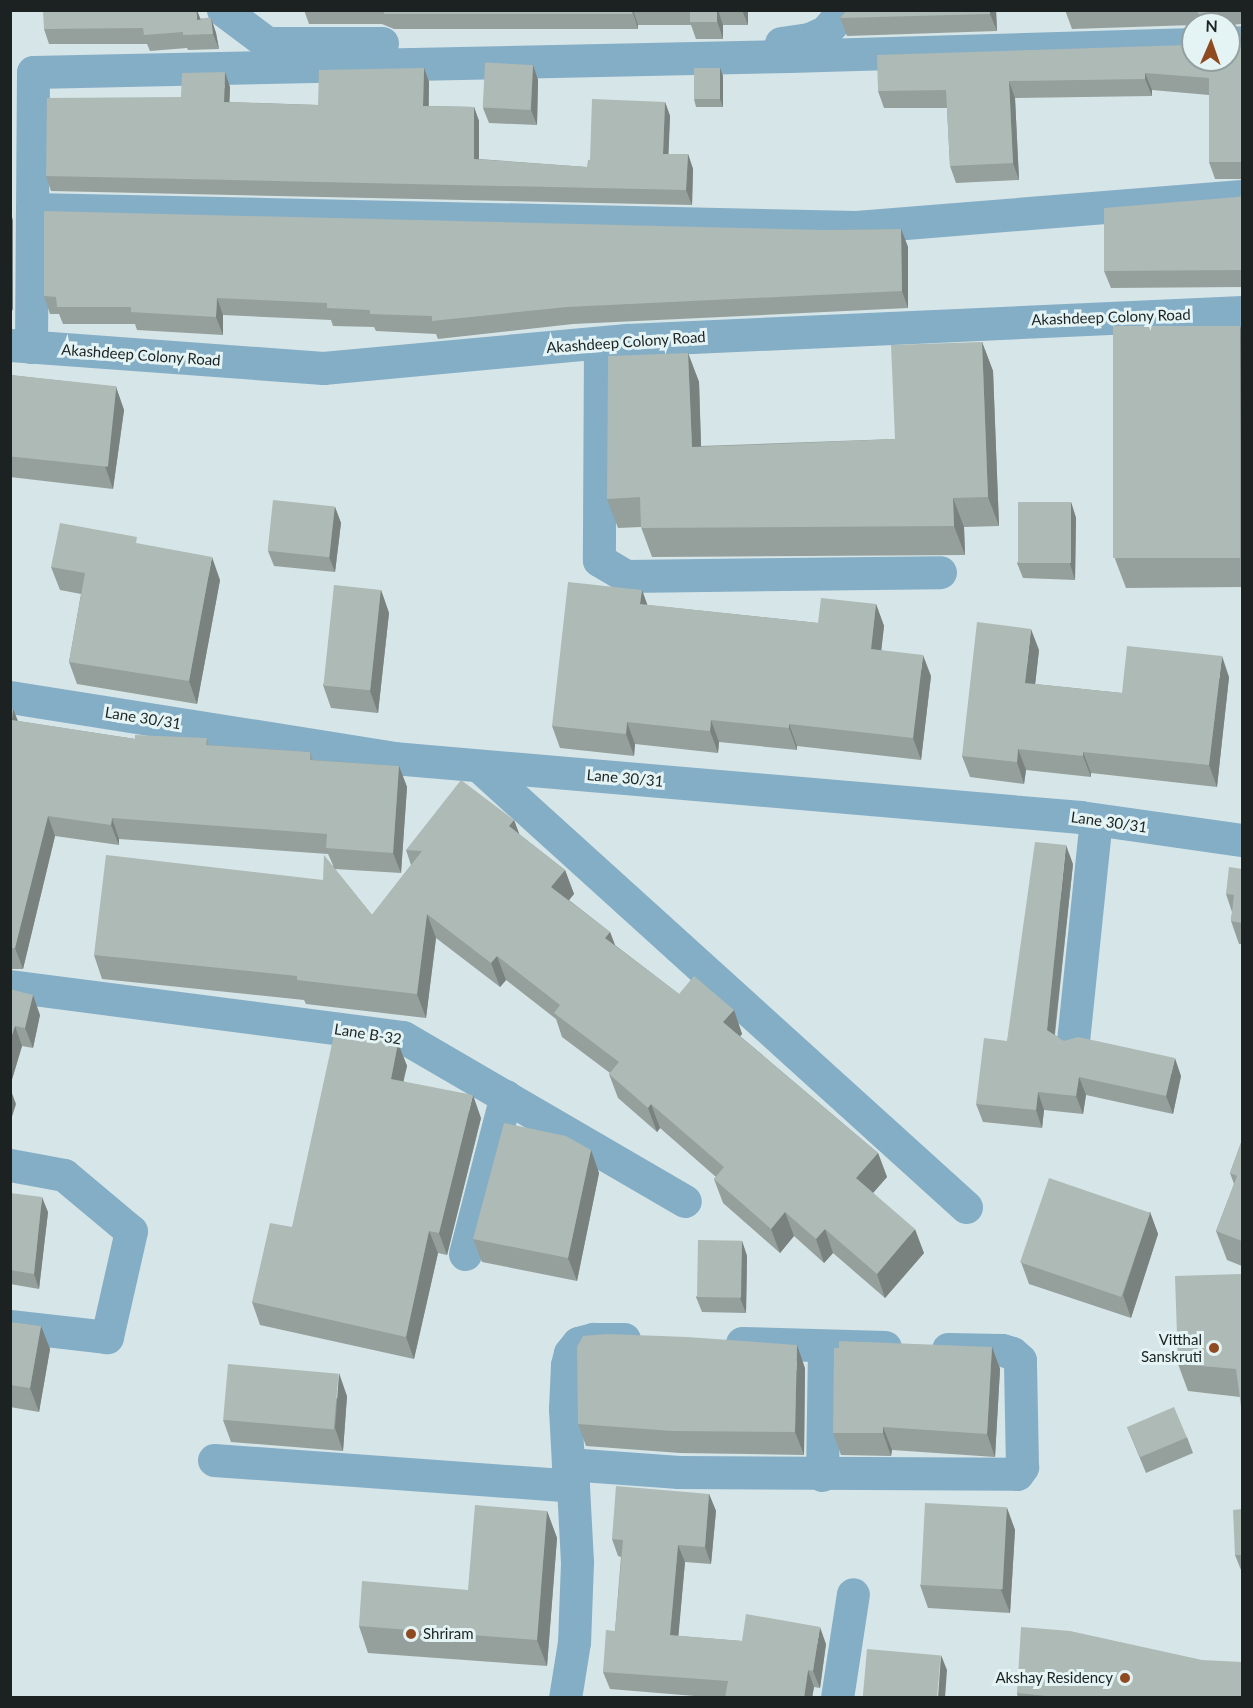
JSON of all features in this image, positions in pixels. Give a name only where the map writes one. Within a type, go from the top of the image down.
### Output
[{"type":"street","points":[[223,10],[267,43],[790,43],[825,32],[844,10]]},
{"type":"street","points":[[21,346],[32,209],[33,72],[765,57],[1181,44]]},
{"type":"street","points":[[32,209],[856,227],[1242,196]]},
{"type":"street","name":"Akashdeep Colony Road","points":[[21,346],[323,368],[600,343],[944,324],[1242,312]]},
{"type":"street","points":[[600,343],[599,560],[626,576],[940,572]]},
{"type":"street","name":"Lane 30/31","points":[[10,697],[393,758],[1096,820],[1242,840]]},
{"type":"street","points":[[479,766],[966,1207]]},
{"type":"street","points":[[1073,1041],[1096,820]]},
{"type":"street","name":"Lane B-32","points":[[10,986],[403,1037],[685,1201]]},
{"type":"street","points":[[465,1254],[506,1096]]},
{"type":"street","points":[[10,1165],[64,1175],[131,1231],[107,1337],[10,1326]]},
{"type":"street","points":[[565,1698],[574,1630],[576,1563],[565,1409],[567,1365],[570,1353],[578,1343],[593,1339],[650,1340]]},
{"type":"street","points":[[214,1460],[570,1475],[679,1472],[1013,1476],[1022,1467],[1020,1360],[1012,1353],[1002,1350],[708,1342]]},
{"type":"street","points":[[822,1475],[824,1346]]},
{"type":"street","points":[[837,1698],[853,1594]]},
{"type":"building","points":[[43,10],[196,10],[197,20],[211,18],[213,34],[183,35],[183,32],[144,35],[143,28],[44,29]]},
{"type":"building","points":[[384,10],[632,10],[632,14],[384,14]]},
{"type":"building","points":[[690,10],[717,10],[717,22],[690,22]]},
{"type":"building","points":[[847,10],[990,10],[990,14],[840,18]]},
{"type":"building","points":[[1065,10],[1100,10],[1065,12]]},
{"type":"building","points":[[1196,10],[1212,10],[1211,12]]},
{"type":"building","points":[[1241,41],[1242,162],[1209,162],[1209,78],[1145,73],[1145,79],[1009,81],[1013,163],[950,166],[946,90],[878,91],[877,55],[1181,45],[1181,72],[1241,72]]},
{"type":"building","points":[[485,62],[533,65],[531,110],[483,107]]},
{"type":"building","points":[[424,68],[423,106],[474,107],[474,159],[587,167],[588,160],[590,160],[592,99],[665,102],[663,154],[688,154],[686,190],[46,176],[47,98],[181,97],[182,73],[225,72],[224,102],[318,105],[319,70]]},
{"type":"building","points":[[694,68],[720,68],[720,99],[694,99]]},
{"type":"building","points":[[1242,196],[1242,270],[1104,271],[1104,208]]},
{"type":"building","points":[[44,211],[827,230],[901,229],[902,291],[567,307],[432,321],[432,316],[370,314],[370,310],[327,308],[327,303],[217,298],[216,317],[131,312],[131,307],[57,307],[56,297],[44,296]]},
{"type":"building","points":[[1113,326],[1240,326],[1240,558],[1113,558]]},
{"type":"building","points":[[982,342],[988,497],[953,498],[954,526],[641,528],[640,497],[607,499],[608,356],[688,353],[692,447],[777,444],[895,439],[891,345]]},
{"type":"building","points":[[10,375],[116,386],[108,467],[10,456]]},
{"type":"building","points":[[273,500],[335,506],[329,557],[268,551]]},
{"type":"building","points":[[1018,502],[1071,502],[1071,563],[1018,563]]},
{"type":"building","points":[[60,523],[137,537],[136,543],[212,557],[189,681],[69,662],[85,573],[51,567]]},
{"type":"building","points":[[568,582],[642,590],[640,604],[818,623],[821,598],[876,604],[871,649],[923,655],[913,738],[789,724],[789,728],[711,720],[710,731],[627,722],[626,734],[552,726]]},
{"type":"building","points":[[334,585],[381,590],[370,690],[323,685]]},
{"type":"building","points":[[977,622],[1031,629],[1025,683],[1122,693],[1127,646],[1222,656],[1209,765],[1083,752],[1083,756],[1018,749],[1017,762],[962,756]]},
{"type":"building","points":[[10,709],[13,709],[12,720],[135,739],[135,735],[207,738],[206,745],[310,752],[310,760],[399,766],[393,853],[326,848],[327,834],[112,818],[111,825],[48,816],[15,948],[10,948]]},
{"type":"building","points":[[461,780],[514,820],[509,826],[565,870],[551,887],[610,932],[605,938],[679,994],[694,976],[734,1010],[723,1022],[878,1153],[856,1178],[915,1229],[877,1274],[825,1229],[816,1239],[785,1212],[771,1229],[714,1179],[724,1167],[651,1104],[648,1108],[609,1074],[619,1062],[554,1013],[560,1005],[497,956],[491,963],[427,914],[417,994],[297,980],[297,976],[94,955],[106,855],[323,880],[324,855],[372,915],[422,851],[406,850]]},
{"type":"building","points":[[1035,842],[1066,845],[1047,1030],[1064,1041],[1078,1037],[1175,1058],[1166,1096],[1079,1077],[1076,1096],[1038,1092],[1036,1110],[976,1104],[984,1038],[1007,1041]]},
{"type":"building","points":[[1229,867],[1242,869],[1242,923],[1231,921],[1234,895],[1226,894]]},
{"type":"building","points":[[10,989],[33,995],[25,1028],[15,1026],[10,1041]]},
{"type":"building","points":[[335,1030],[398,1043],[391,1079],[473,1095],[439,1233],[429,1231],[406,1337],[252,1302],[270,1223],[292,1227]]},
{"type":"building","points":[[504,1123],[566,1136],[591,1150],[568,1258],[473,1239]]},
{"type":"building","points":[[1242,1140],[1242,1241],[1216,1231],[1237,1176],[1230,1173]]},
{"type":"building","points":[[1049,1178],[1150,1213],[1121,1297],[1020,1262]]},
{"type":"building","points":[[10,1193],[42,1197],[34,1274],[10,1270]]},
{"type":"building","points":[[698,1240],[742,1241],[741,1298],[697,1297]]},
{"type":"building","name":"Vitthal Sanskruti","points":[[1242,1274],[1242,1414],[1236,1369],[1178,1364],[1175,1276]]},
{"type":"building","points":[[10,1322],[41,1326],[30,1388],[10,1385]]},
{"type":"building","points":[[607,1334],[797,1345],[795,1432],[672,1431],[578,1424],[577,1347],[583,1336]]},
{"type":"building","points":[[839,1341],[992,1347],[987,1434],[883,1427],[883,1433],[833,1433],[834,1348],[839,1348]]},
{"type":"building","points":[[228,1364],[339,1374],[334,1429],[223,1420]]},
{"type":"building","points":[[1174,1407],[1187,1437],[1140,1457],[1127,1427]]},
{"type":"building","points":[[616,1486],[709,1494],[705,1547],[678,1545],[670,1635],[742,1641],[746,1614],[820,1627],[813,1671],[808,1670],[804,1698],[725,1698],[728,1681],[603,1672],[606,1630],[615,1631],[623,1540],[612,1539]]},
{"type":"building","points":[[925,1503],[1007,1507],[1003,1589],[921,1585]]},
{"type":"building","points":[[475,1505],[547,1511],[537,1640],[359,1626],[362,1581],[468,1590]]},
{"type":"building","points":[[1242,1509],[1242,1555],[1235,1555],[1233,1510]]},
{"type":"building","points":[[1021,1627],[1070,1631],[1202,1660],[1242,1662],[1242,1698],[1066,1698],[1017,1693]]},
{"type":"building","points":[[867,1649],[941,1655],[937,1698],[863,1698]]},
{"type":"place","name":"Vitthal Sanskruti","points":[[1214,1348]]},
{"type":"place","name":"Shriram","points":[[411,1634]]},
{"type":"place","name":"Akshay Residency","points":[[1125,1678]]}]
